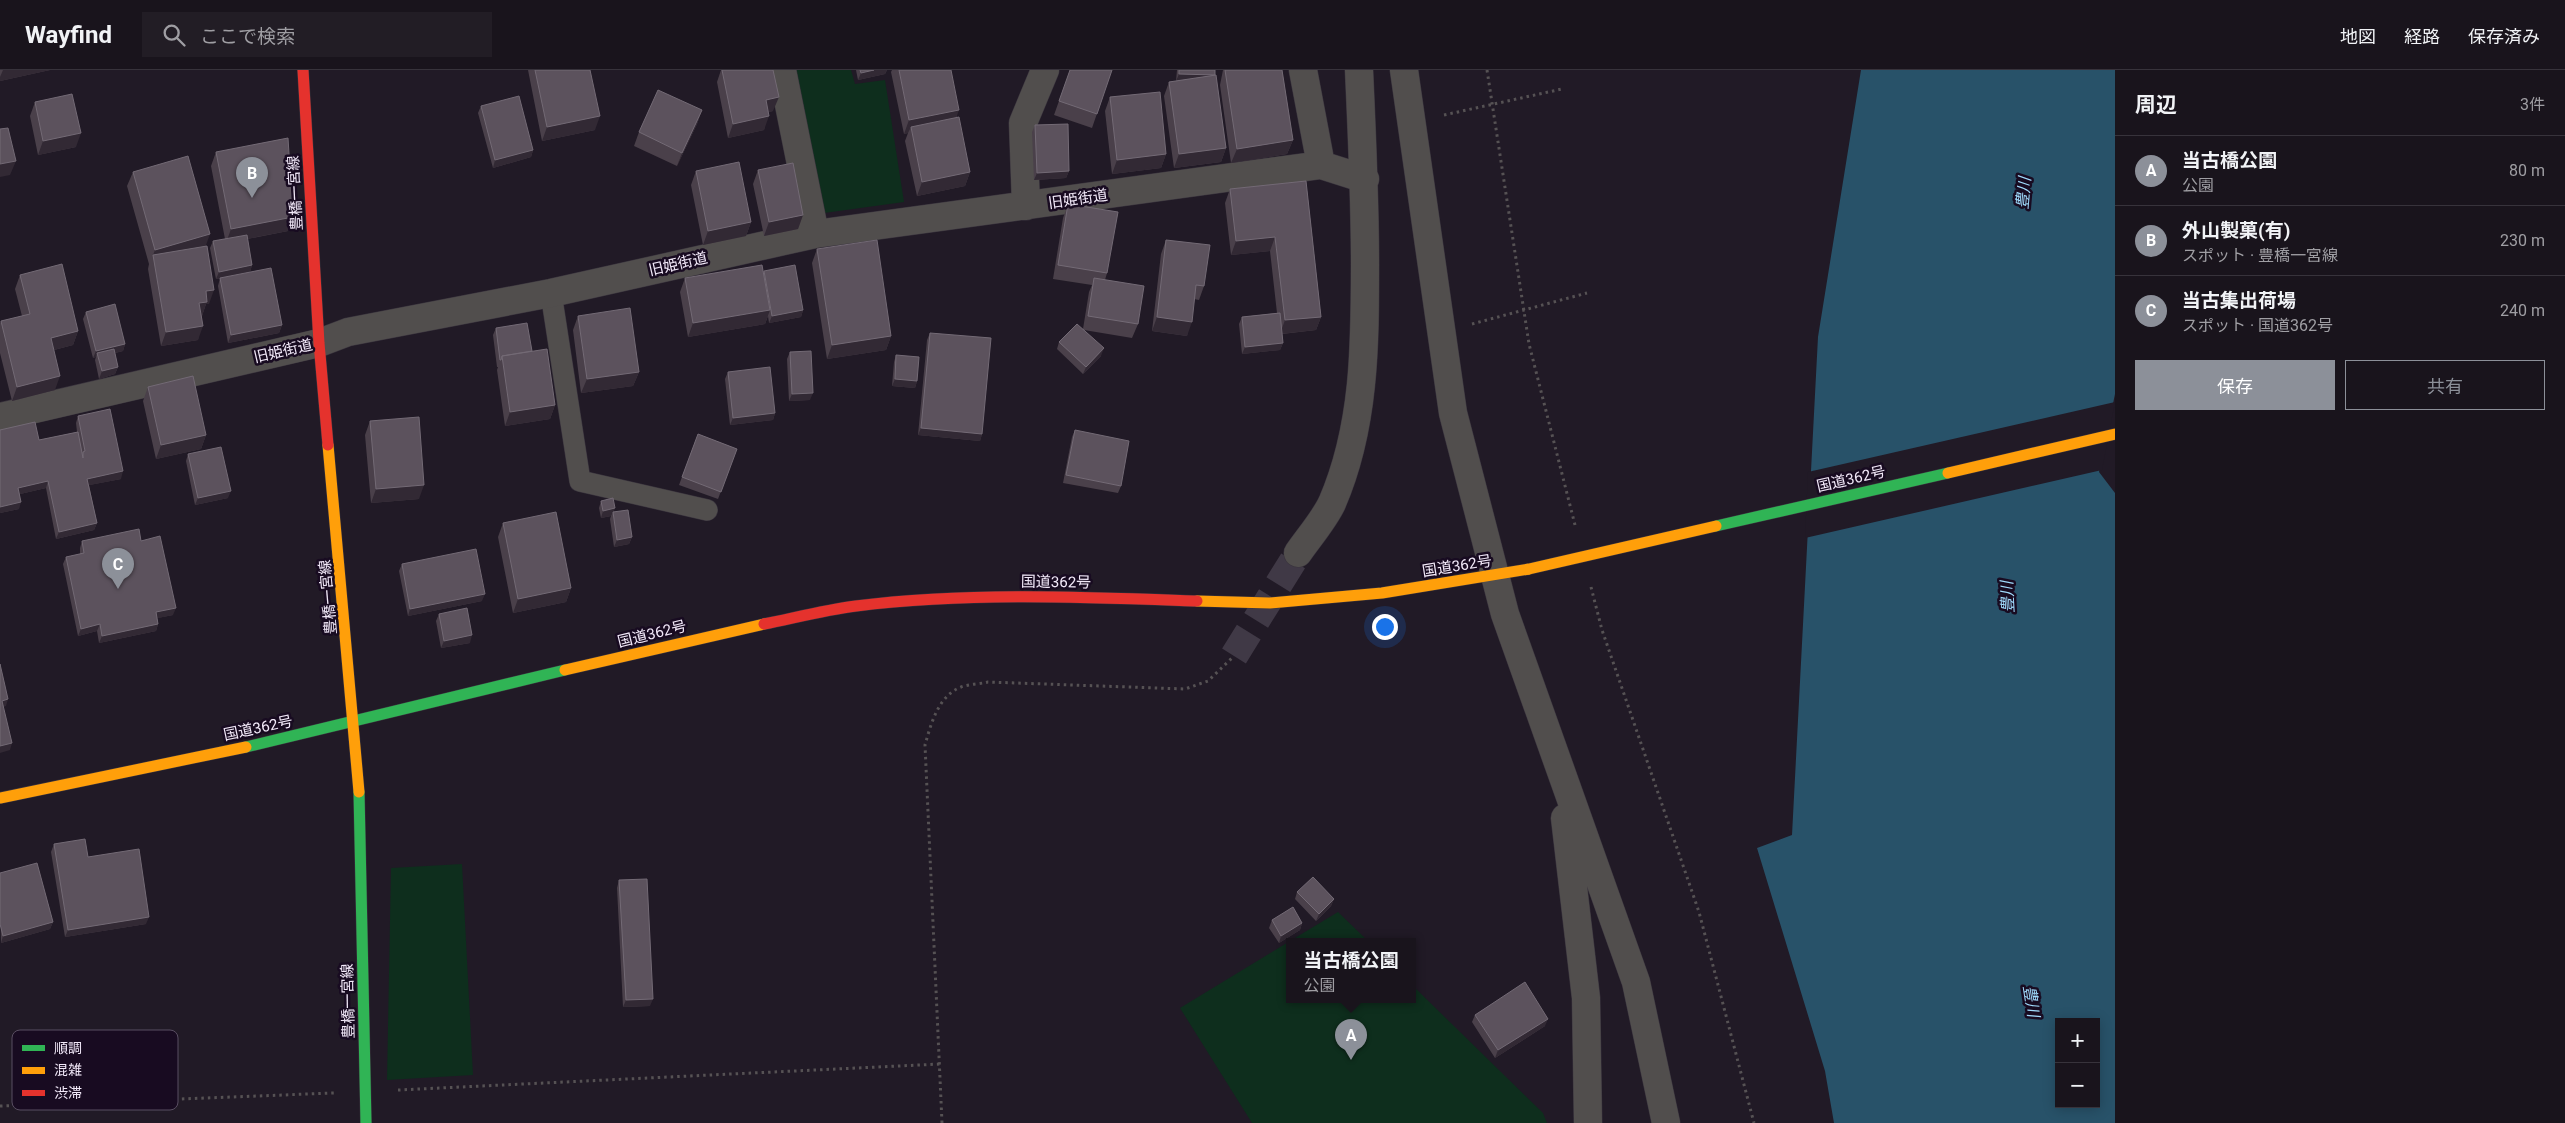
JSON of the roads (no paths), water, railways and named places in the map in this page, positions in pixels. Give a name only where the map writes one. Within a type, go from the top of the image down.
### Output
[{"type":"main road","name":"豊橋一宮線","points":[[303,70],[319,343],[354,721],[359,799],[366,1123]]},
{"type":"main road","name":"国道362号","points":[[0,798],[354,721],[722,632],[855,606],[938,599],[1041,596],[1270,603],[1382,593],[1529,569],[2115,434]]},
{"type":"street","points":[[782,70],[815,234]]},
{"type":"street","points":[[1026,206],[1023,123],[1045,70]]},
{"type":"street","points":[[1303,70],[1321,165]]},
{"type":"street","points":[[1298,554],[1331,504],[1344,471],[1361,403],[1365,321],[1364,179],[1359,70]]},
{"type":"street","points":[[1404,70],[1454,413],[1505,614],[1636,982],[1666,1123]]},
{"type":"street","name":"旧姫街道","points":[[0,417],[319,343],[348,332],[551,292],[815,234],[1321,165],[1364,179]]},
{"type":"street","points":[[1560,771],[1586,998],[1588,1123]]},
{"type":"lane","points":[[551,292],[580,482],[707,510]]},
{"type":"water","name":"豊川","points":[[1861,70],[2115,70],[2115,394],[2099,472],[2115,493],[2115,1123],[1834,1123],[1825,1071],[1757,848],[1792,835],[1818,337]]},
{"type":"tunnel","points":[[1234,656],[1298,553]]},
{"type":"place","name":"外山製菓(有)","points":[[252,198]]},
{"type":"place","name":"当古集出荷場","points":[[118,589]]},
{"type":"place","name":"当古橋公園","points":[[1351,1060]]}]
